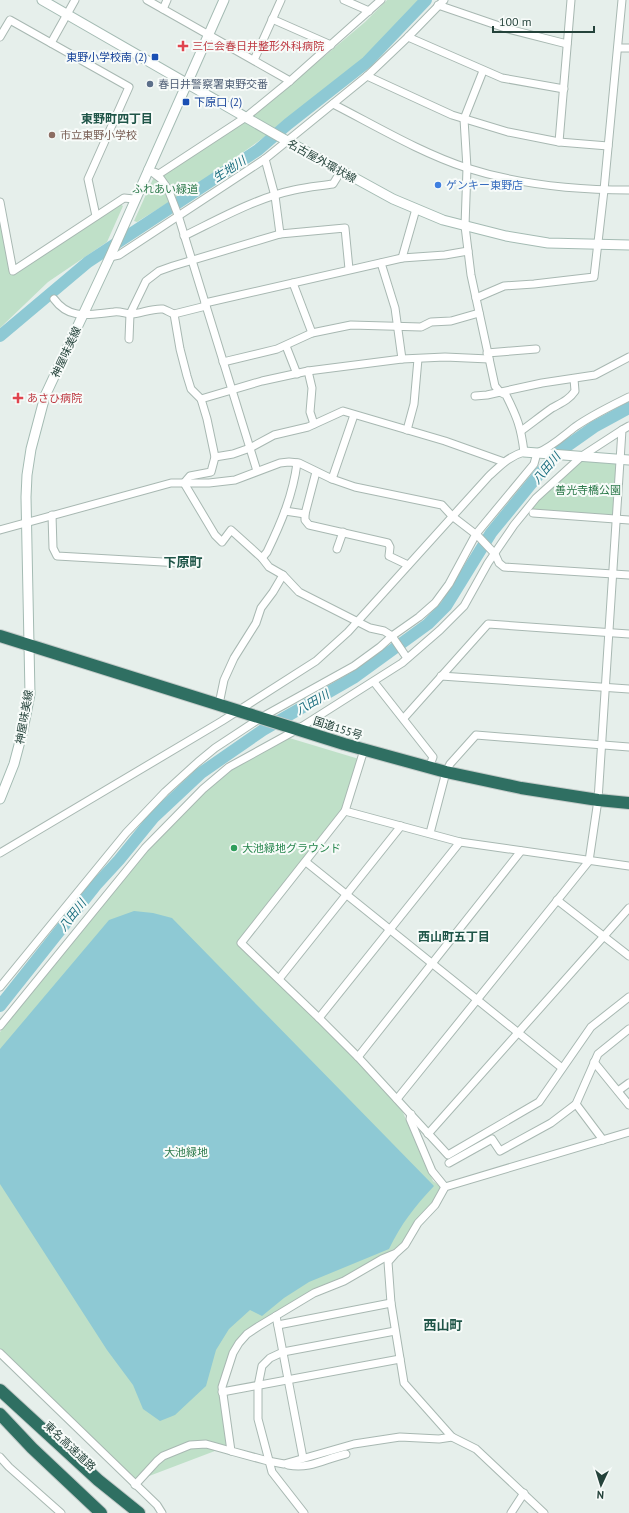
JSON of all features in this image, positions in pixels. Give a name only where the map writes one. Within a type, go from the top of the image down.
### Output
[{"type":"highway","name":"国道155号","points":[[0,636],[364,750],[429,768],[521,788],[598,800],[629,803]]},
{"type":"highway","points":[[0,1390],[98,1480],[139,1513]]},
{"type":"highway","name":"東名高速道路","points":[[0,1396],[42,1438],[125,1513]]},
{"type":"highway","points":[[0,1414],[32,1448],[101,1513]]},
{"type":"main road","name":"名古屋外環状線","points":[[42,0],[341,172],[392,199],[443,220],[531,241],[548,243],[629,245]]},
{"type":"main road","name":"神屋味美線","points":[[0,799],[14,764],[30,694],[26,522],[27,475],[37,423],[45,396],[110,257],[134,199],[224,0]]},
{"type":"main road","points":[[524,452],[625,460]]},
{"type":"street","points":[[51,43],[75,0]]},
{"type":"street","points":[[147,0],[290,81]]},
{"type":"street","points":[[163,9],[167,0]]},
{"type":"street","points":[[254,60],[281,0]]},
{"type":"street","points":[[344,0],[369,11]]},
{"type":"street","points":[[148,169],[159,174],[246,117],[332,45],[381,0]]},
{"type":"street","points":[[559,142],[571,0]]},
{"type":"street","points":[[476,298],[504,286],[594,277],[622,0]]},
{"type":"street","points":[[110,257],[119,255],[176,212],[265,159],[283,139],[333,104],[367,76],[441,3],[508,29],[567,44]]},
{"type":"street","points":[[272,19],[332,45]]},
{"type":"street","points":[[0,37],[10,20],[129,87],[88,179],[96,216]]},
{"type":"street","points":[[408,37],[502,78],[564,89]]},
{"type":"street","points":[[618,48],[629,48]]},
{"type":"street","points":[[0,853],[239,710],[316,661],[336,644],[357,622],[452,516],[504,462],[524,452],[522,431],[518,418],[506,395],[500,392],[495,386],[478,313],[471,275],[465,226],[467,168],[464,119],[483,71]]},
{"type":"street","points":[[367,76],[452,115],[508,132],[559,142],[608,146]]},
{"type":"street","points":[[333,104],[425,151],[467,168],[511,179],[556,187],[629,190]]},
{"type":"street","points":[[265,159],[275,196],[280,234]]},
{"type":"street","points":[[148,169],[161,179],[171,198],[192,260],[257,471]]},
{"type":"street","points":[[184,236],[229,213],[275,196],[293,190],[333,184],[341,172]]},
{"type":"street","points":[[0,202],[13,271],[124,198],[134,199]]},
{"type":"street","points":[[402,258],[416,209]]},
{"type":"street","points":[[129,339],[130,314],[146,281],[159,271],[192,260],[280,234],[345,228],[349,270]]},
{"type":"street","points":[[54,299],[64,309],[74,314],[93,316],[115,312],[130,314],[163,309],[174,314],[205,304],[293,282],[402,258],[445,255],[468,251]]},
{"type":"street","points":[[381,263],[392,297],[398,325],[402,359]]},
{"type":"street","points":[[293,282],[312,333]]},
{"type":"street","points":[[223,362],[286,346],[295,340],[312,333],[350,325],[398,325],[421,327],[431,322],[451,320],[478,313]]},
{"type":"street","points":[[174,314],[180,349],[187,376],[191,388],[201,399],[215,457],[211,472],[190,476],[184,483]]},
{"type":"street","points":[[286,346],[297,374]]},
{"type":"street","points":[[201,399],[262,381],[308,371],[402,359],[488,356],[536,349]]},
{"type":"street","points":[[475,396],[595,375],[629,357]]},
{"type":"street","points":[[407,430],[414,404],[418,359]]},
{"type":"street","points":[[308,371],[312,388],[310,412],[314,424]]},
{"type":"street","points":[[522,431],[553,408],[564,402],[576,391],[574,379]]},
{"type":"street","points":[[0,987],[126,833],[198,762],[215,748],[262,717],[354,666],[380,648],[419,617],[435,603],[449,584],[477,535],[534,464],[537,453],[546,450],[576,427],[599,412],[629,396]]},
{"type":"street","points":[[215,457],[233,454],[250,448],[274,435],[308,427],[343,411],[445,441],[504,462]]},
{"type":"street","points":[[332,479],[354,414]]},
{"type":"street","points":[[0,1026],[145,848],[203,789],[229,767],[298,729],[374,682],[407,658],[440,630],[464,606],[494,553],[536,498],[555,479],[582,456],[626,428]]},
{"type":"street","points":[[397,1099],[589,861],[598,800],[604,687],[616,519],[625,460],[626,428]]},
{"type":"street","points":[[0,530],[171,483],[209,483],[235,480],[280,463],[297,463],[332,479],[355,487],[442,505],[452,516],[477,535],[494,553],[499,564],[504,567],[629,575]]},
{"type":"street","points":[[262,558],[267,552],[285,511],[295,479],[297,463]]},
{"type":"street","points":[[316,472],[305,514],[305,520],[309,525],[388,543],[390,547],[389,556],[408,565]]},
{"type":"street","points":[[184,483],[215,535],[222,542],[231,530],[262,558],[269,567],[284,575],[299,592],[329,606],[340,614],[370,628],[384,632],[392,638],[407,658]]},
{"type":"street","points":[[285,511],[305,514]]},
{"type":"street","points":[[533,513],[629,520]]},
{"type":"street","points":[[52,515],[53,548],[57,556],[198,564]]},
{"type":"street","points":[[337,549],[343,532]]},
{"type":"street","points":[[219,704],[224,680],[234,658],[256,623],[261,608],[274,592],[284,575]]},
{"type":"street","points":[[404,718],[488,624],[629,634]]},
{"type":"street","points":[[441,676],[629,689]]},
{"type":"street","points":[[374,682],[404,718],[433,757],[429,768]]},
{"type":"street","points":[[430,834],[446,772],[450,764],[476,735],[629,746]]},
{"type":"street","points":[[364,750],[345,811],[241,943],[358,1057],[448,1155],[539,1102],[591,1027],[629,997]]},
{"type":"street","points":[[345,811],[460,842],[629,866]]},
{"type":"street","points":[[279,979],[401,826]]},
{"type":"street","points":[[319,1018],[460,842]]},
{"type":"street","points":[[358,1057],[522,851]]},
{"type":"street","points":[[306,862],[562,1068]]},
{"type":"street","points":[[557,900],[629,956]]},
{"type":"street","points":[[428,1134],[629,908]]},
{"type":"street","points":[[449,1163],[492,1139],[500,1151],[551,1122],[576,1104],[598,1054],[629,1029]]},
{"type":"street","points":[[594,1062],[629,1105]]},
{"type":"street","points":[[618,1091],[629,1082]]},
{"type":"street","points":[[576,1104],[603,1140]]},
{"type":"street","points":[[411,1114],[410,1119],[432,1171],[445,1187]]},
{"type":"street","points":[[544,1513],[476,1449],[452,1437],[404,1383],[391,1304],[388,1262],[405,1245],[418,1223],[435,1205],[445,1187],[629,1132]]},
{"type":"street","points":[[231,1451],[222,1387],[233,1353],[239,1343],[247,1334],[314,1292],[344,1281],[382,1259],[395,1254]]},
{"type":"street","points":[[278,1325],[391,1304]]},
{"type":"street","points":[[276,1316],[303,1458]]},
{"type":"street","points":[[304,1513],[272,1472],[268,1461],[258,1419],[258,1386],[262,1366],[270,1358],[283,1352],[395,1331]]},
{"type":"street","points":[[0,1353],[135,1484],[162,1513]]},
{"type":"street","points":[[222,1392],[400,1359]]},
{"type":"street","points":[[284,1464],[354,1444],[400,1437],[439,1439],[452,1437]]},
{"type":"street","points":[[135,1484],[163,1456],[190,1445],[206,1444],[268,1461],[300,1467],[346,1454]]},
{"type":"street","points":[[0,1457],[9,1467],[61,1513]]},
{"type":"street","points":[[511,1513],[524,1493]]},
{"type":"green space","name":"ふれあい緑道","points":[[387,0],[420,0],[391,32],[373,49],[295,114],[251,147],[184,193],[137,222],[134,221],[153,179],[166,173],[257,113],[365,22]]},
{"type":"green space","points":[[120,204],[123,206],[107,242],[48,282],[0,328],[0,222],[11,274]]},
{"type":"green space","name":"善光寺橋公園","points":[[582,461],[615,464],[617,466],[613,518],[528,512],[547,491]]},
{"type":"green space","name":"大池緑地","points":[[286,737],[359,759],[347,799],[339,814],[237,942],[352,1056],[401,1108],[433,1181],[442,1188],[403,1244],[248,1331],[223,1373],[228,1446],[136,1481],[0,1349],[0,1032],[145,852],[205,791],[231,769]]},
{"type":"water","name":"大池緑地","points":[[134,911],[153,913],[172,918],[434,1186],[398,1231],[389,1249],[309,1282],[284,1298],[262,1316],[250,1310],[229,1329],[216,1350],[206,1386],[175,1415],[160,1421],[143,1409],[133,1385],[107,1350],[0,1184],[0,1049],[109,920]]},
{"type":"waterway","name":"生地川","points":[[0,336],[88,262],[258,150],[288,124],[367,62],[426,0]]},
{"type":"waterway","name":"八田川","points":[[0,1006],[96,885],[119,860],[154,817],[201,773],[263,730],[355,677],[428,624],[446,606],[491,533],[560,451],[594,427],[629,408]]},
{"type":"place","name":"三仁会春日井整形外科病院","points":[[183,46]]},
{"type":"place","name":"東野小学校南 (2)","points":[[155,57]]},
{"type":"place","name":"春日井警察署東野交番","points":[[150,84]]},
{"type":"place","name":"下原口 (2)","points":[[186,102]]},
{"type":"place","name":"市立東野小学校","points":[[52,135]]},
{"type":"place","name":"ゲンキー東野店","points":[[438,185]]},
{"type":"place","name":"あさひ病院","points":[[18,398]]},
{"type":"place","name":"大池緑地グラウンド","points":[[234,848]]},
{"type":"district","name":"東野町四丁目","points":[[117,118]]},
{"type":"district","name":"下原町","points":[[183,562]]},
{"type":"district","name":"西山町五丁目","points":[[454,936]]},
{"type":"district","name":"西山町","points":[[443,1325]]}]
